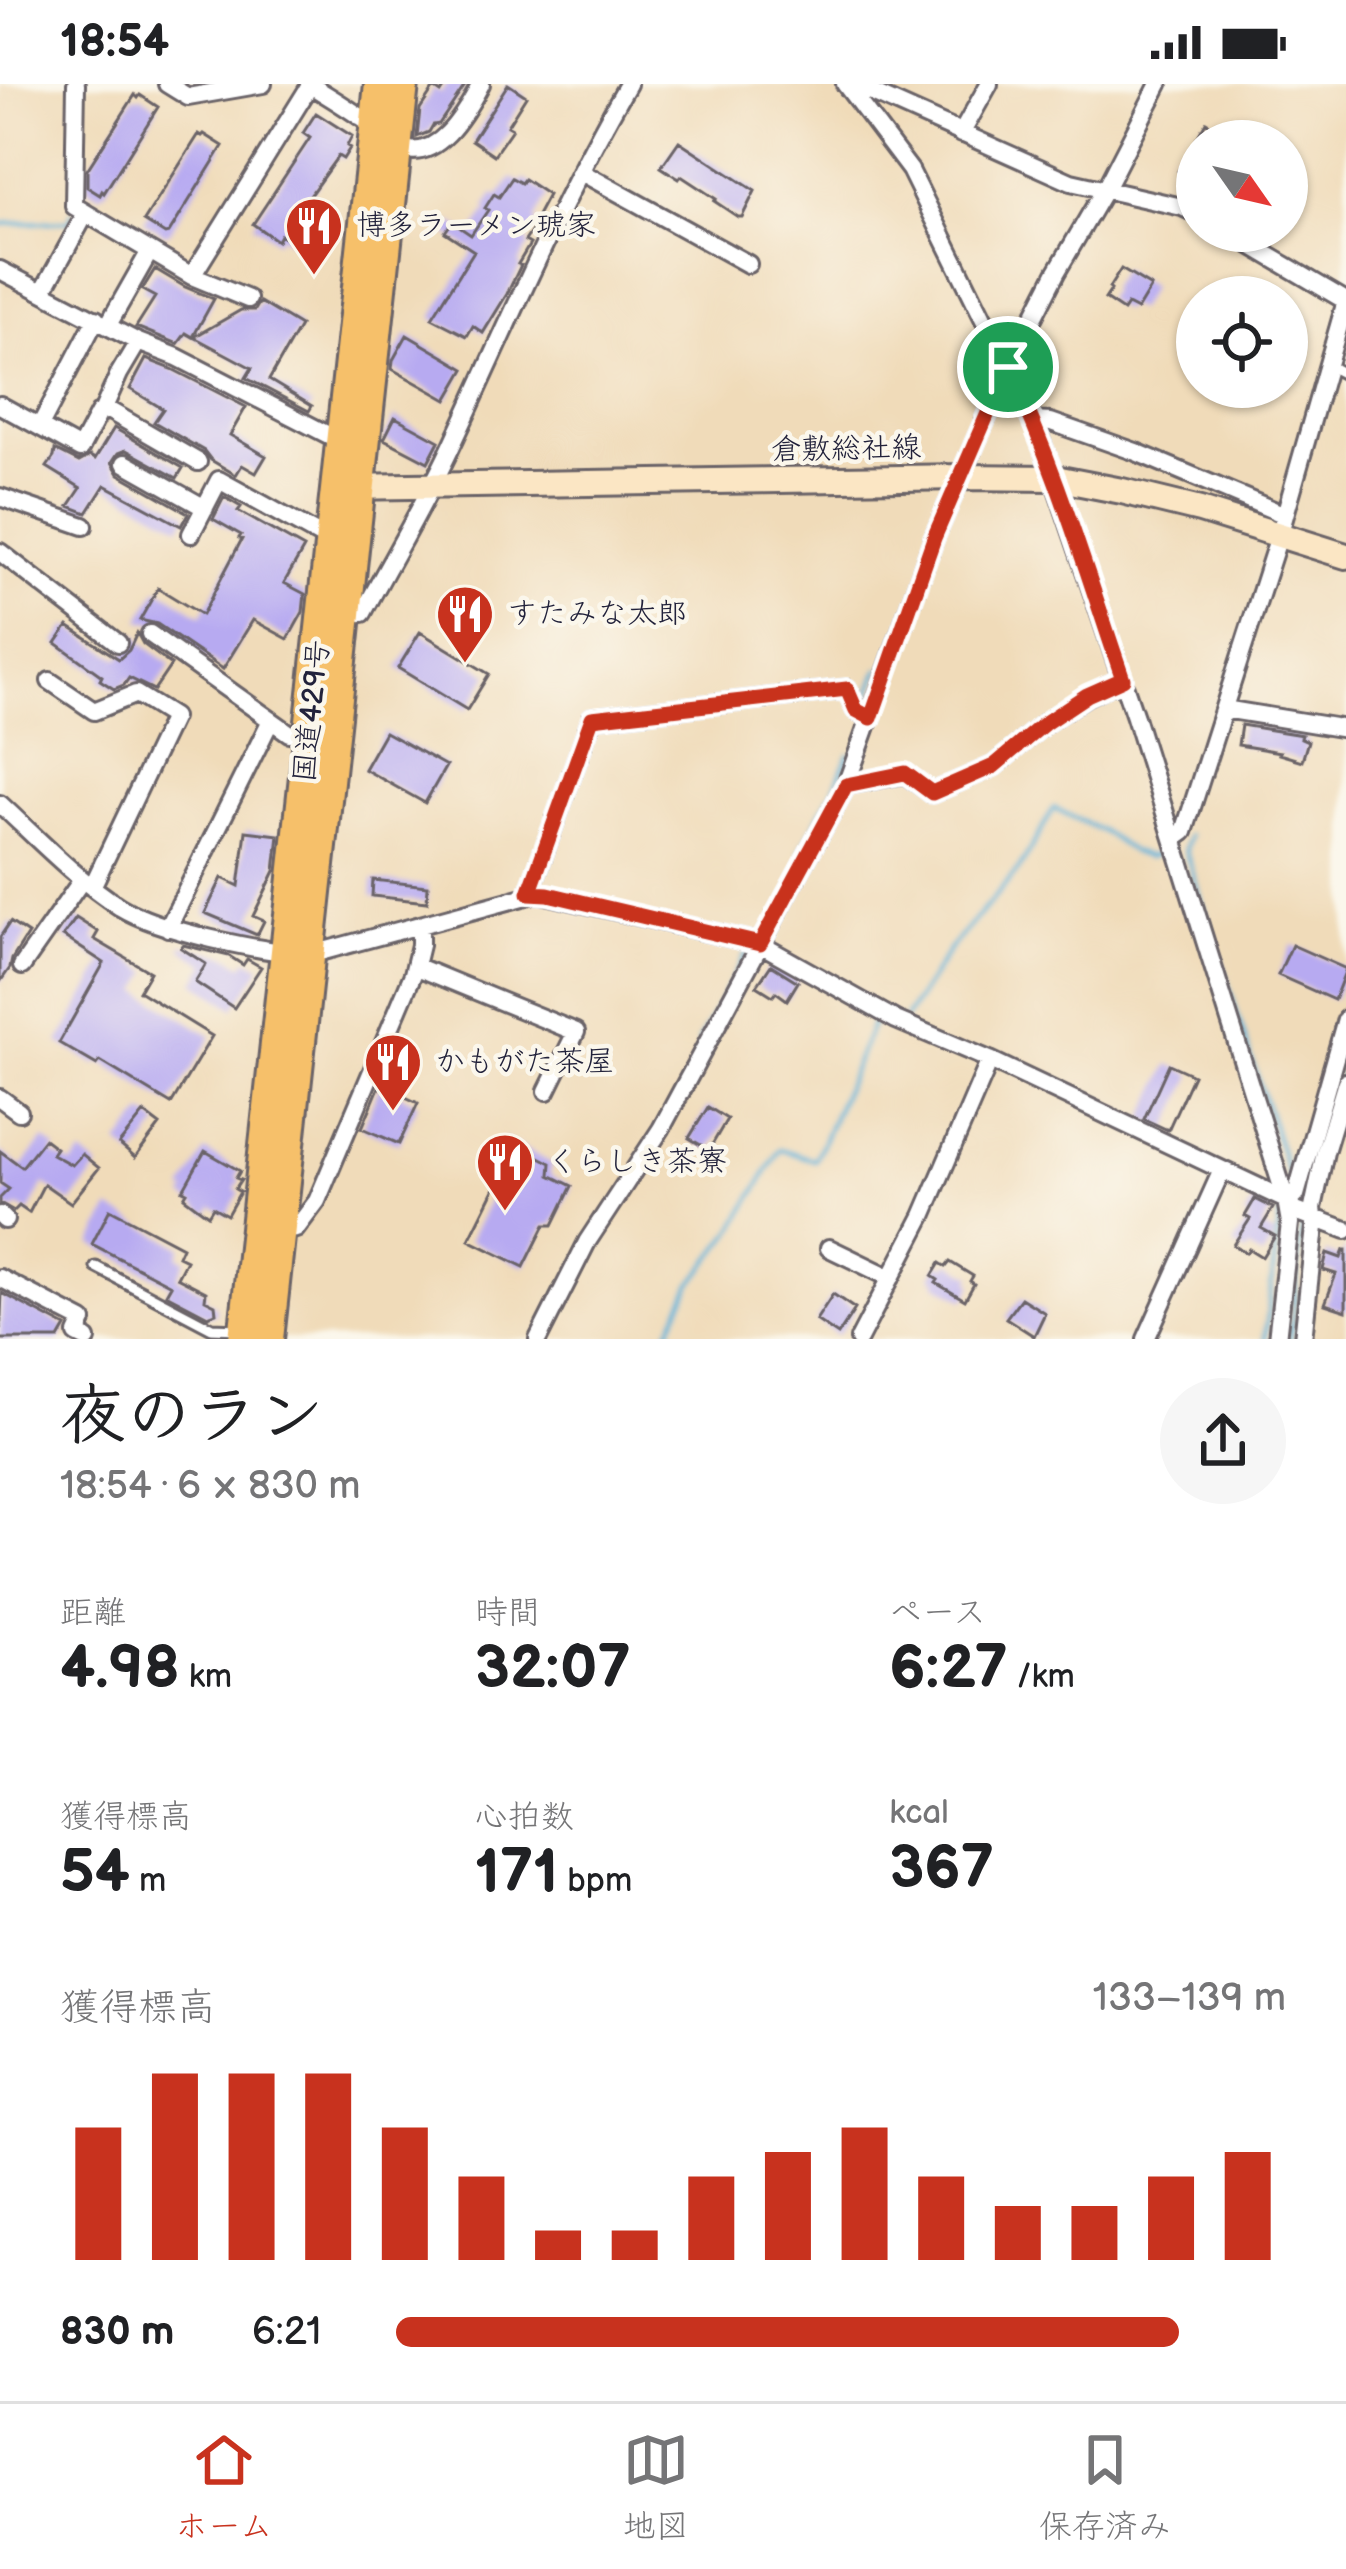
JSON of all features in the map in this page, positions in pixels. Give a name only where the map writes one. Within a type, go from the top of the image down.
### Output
[{"type":"highway","name":"国道429号","points":[[253,1336],[386,137],[380,84]]},
{"type":"highway","name":"国道429号","points":[[253,1336],[279,1232],[309,737],[334,612],[331,542],[348,487],[342,442],[386,137],[403,84]]},
{"type":"main road","name":"倉敷総社線","points":[[348,487],[1055,478],[1282,526],[1346,556]]},
{"type":"street","points":[[76,84],[74,206],[192,276],[248,299]]},
{"type":"street","points":[[167,84],[188,97],[263,84]]},
{"type":"street","points":[[192,276],[310,84],[386,137],[412,149],[434,146],[481,84]]},
{"type":"street","points":[[334,612],[363,613],[452,447],[518,297],[628,84]]},
{"type":"street","points":[[849,84],[1071,182],[1176,206]]},
{"type":"street","points":[[849,84],[910,170],[1034,422],[1304,1212]]},
{"type":"street","points":[[961,134],[989,84]]},
{"type":"street","points":[[538,1339],[587,1242],[661,1129],[755,942],[846,785],[934,538],[963,477],[1006,363],[1105,190],[1159,84]]},
{"type":"street","points":[[580,172],[748,264]]},
{"type":"street","points":[[44,291],[86,213]]},
{"type":"street","points":[[40,426],[150,251]]},
{"type":"street","points":[[1174,839],[1184,832],[1229,710],[1346,301],[1263,252]]},
{"type":"street","points":[[0,270],[342,442]]},
{"type":"street","points":[[102,412],[138,342]]},
{"type":"street","points":[[0,405],[80,449],[99,413],[108,410],[198,462]]},
{"type":"street","points":[[1034,422],[1051,422],[1136,452],[1282,526]]},
{"type":"street","points":[[124,463],[205,508]]},
{"type":"street","points":[[191,534],[219,480],[331,542]]},
{"type":"street","points":[[0,497],[84,526]]},
{"type":"street","points":[[0,552],[118,643]]},
{"type":"street","points":[[150,634],[289,733],[309,737]]},
{"type":"street","points":[[846,785],[905,773],[932,793],[994,766],[1045,723],[1087,695],[1123,679]]},
{"type":"street","points":[[22,966],[87,884],[173,717],[136,694],[94,711],[50,681]]},
{"type":"street","points":[[529,893],[592,718],[847,689],[851,702],[867,716]]},
{"type":"street","points":[[1229,710],[1346,729]]},
{"type":"street","points":[[168,928],[272,720]]},
{"type":"street","points":[[0,804],[87,884],[124,909],[168,928],[297,954],[529,893],[755,942],[896,1020],[990,1060],[1346,1231]]},
{"type":"street","points":[[279,1232],[296,1229],[316,1202],[415,966],[419,925]]},
{"type":"street","points":[[415,966],[576,1032],[547,1091]]},
{"type":"street","points":[[1304,1339],[1316,1227],[1296,1195],[1346,1019]]},
{"type":"street","points":[[860,1339],[922,1216],[990,1060]]},
{"type":"street","points":[[1277,1339],[1290,1222],[1313,1208],[1346,1082]]},
{"type":"street","points":[[0,1098],[19,1112]]},
{"type":"street","points":[[1146,1339],[1222,1170]]},
{"type":"street","points":[[829,1248],[891,1278]]},
{"type":"street","points":[[0,1278],[83,1321],[77,1334],[87,1339]]},
{"type":"lane","points":[[1327,365],[1346,375]]},
{"type":"lane","points":[[96,1267],[212,1328],[253,1336]]},
{"type":"building","points":[[447,84],[466,84],[439,124],[417,137],[420,109],[434,88],[441,93]]},
{"type":"building","points":[[508,84],[526,96],[494,155],[472,140]]},
{"type":"building","points":[[135,95],[158,107],[100,195],[87,187],[87,170]]},
{"type":"building","points":[[316,113],[352,136],[350,148],[343,159],[338,156],[302,206],[314,212],[299,242],[280,235],[277,241],[253,224],[310,138],[303,133]]},
{"type":"building","points":[[199,134],[223,146],[165,234],[144,221]]},
{"type":"building","points":[[679,141],[755,191],[742,217],[661,167]]},
{"type":"building","points":[[512,178],[521,183],[524,179],[548,195],[525,241],[530,244],[507,294],[483,333],[473,326],[467,336],[432,318],[474,251],[445,232],[452,222],[471,235],[494,194],[499,197]]},
{"type":"building","points":[[155,269],[214,299],[193,337],[186,333],[178,344],[136,327],[155,297],[142,290]]},
{"type":"building","points":[[1121,269],[1151,287],[1137,310],[1127,305],[1123,311],[1105,299]]},
{"type":"building","points":[[260,302],[300,326],[269,380],[312,406],[309,411],[246,378],[252,368],[194,337],[241,310],[255,310]]},
{"type":"building","points":[[407,335],[465,369],[447,400],[392,369]]},
{"type":"building","points":[[146,359],[246,407],[230,435],[266,456],[256,473],[242,465],[236,475],[154,422],[163,409],[130,389]]},
{"type":"building","points":[[395,417],[439,441],[428,462],[384,439]]},
{"type":"building","points":[[114,428],[183,468],[177,478],[126,450],[112,462],[119,474],[188,513],[181,526],[105,485],[87,513],[69,506],[81,488],[47,467],[55,450],[79,462],[90,456],[95,459]]},
{"type":"building","points":[[224,497],[241,507],[238,511],[304,548],[284,583],[305,594],[303,612],[288,639],[253,620],[223,669],[157,624],[140,620],[158,588],[202,615],[242,539],[213,519]]},
{"type":"building","points":[[68,626],[119,659],[137,633],[143,644],[171,665],[154,690],[129,678],[114,689],[56,643]]},
{"type":"building","points":[[420,632],[489,674],[467,710],[398,668]]},
{"type":"building","points":[[1241,725],[1302,735],[1308,741],[1302,761],[1238,745]]},
{"type":"building","points":[[385,732],[446,766],[425,803],[364,769]]},
{"type":"building","points":[[246,831],[279,835],[275,871],[253,916],[264,921],[257,935],[205,913],[222,878],[239,886]]},
{"type":"building","points":[[373,880],[428,886],[427,902],[372,896]]},
{"type":"building","points":[[76,918],[98,932],[94,939],[150,972],[139,991],[212,1036],[171,1104],[100,1061],[97,1065],[59,1043],[104,963],[63,936]]},
{"type":"building","points":[[10,922],[28,934],[0,982],[0,937]]},
{"type":"building","points":[[183,945],[229,956],[243,965],[247,959],[261,967],[234,1008],[195,982],[206,964]]},
{"type":"building","points":[[1292,945],[1346,969],[1334,1000],[1278,975]]},
{"type":"building","points":[[771,965],[798,982],[787,1000],[757,986]]},
{"type":"building","points":[[1169,1064],[1193,1075],[1168,1130],[1144,1119]]},
{"type":"building","points":[[380,1085],[418,1103],[399,1144],[362,1128]]},
{"type":"building","points":[[708,1107],[727,1119],[709,1150],[689,1138]]},
{"type":"building","points":[[144,1113],[160,1125],[135,1158],[119,1144]]},
{"type":"building","points":[[503,1138],[551,1163],[550,1175],[572,1186],[524,1267],[469,1240],[497,1184],[491,1160]]},
{"type":"building","points":[[44,1139],[56,1148],[52,1154],[72,1165],[82,1154],[99,1168],[71,1203],[44,1184],[29,1213],[19,1206],[14,1211],[0,1203],[9,1189],[0,1183],[0,1151],[22,1167]]},
{"type":"building","points":[[205,1151],[240,1171],[235,1189],[240,1192],[227,1215],[213,1207],[208,1215],[184,1197],[187,1192],[183,1190]]},
{"type":"building","points":[[1255,1199],[1273,1208],[1261,1228],[1275,1236],[1262,1257],[1233,1245],[1250,1219],[1245,1216]]},
{"type":"building","points":[[110,1209],[182,1247],[178,1256],[186,1260],[177,1277],[206,1292],[205,1300],[215,1305],[216,1313],[208,1316],[166,1294],[171,1285],[92,1244]]},
{"type":"building","points":[[1344,1250],[1346,1311],[1325,1304],[1336,1274],[1323,1270],[1327,1253],[1341,1258]]},
{"type":"building","points":[[950,1262],[973,1276],[965,1300],[932,1276],[940,1263],[946,1267]]},
{"type":"building","points":[[2,1293],[66,1327],[59,1339],[0,1339]]},
{"type":"building","points":[[833,1294],[855,1309],[838,1335],[816,1320]]},
{"type":"building","points":[[1021,1298],[1045,1313],[1034,1336],[1006,1318]]},
{"type":"waterway","points":[[0,224],[70,221],[71,213]]},
{"type":"waterway","points":[[864,709],[879,669]]},
{"type":"waterway","points":[[801,851],[849,754]]},
{"type":"waterway","points":[[905,1018],[949,950],[1019,869],[1054,808],[1132,852],[1148,857],[1169,850]]},
{"type":"waterway","points":[[1189,835],[1185,849],[1289,1185]]},
{"type":"waterway","points":[[699,1041],[750,946]]},
{"type":"waterway","points":[[665,1339],[691,1285],[734,1229],[780,1149],[815,1160],[875,1018]]},
{"type":"waterway","points":[[1339,1081],[1346,1058]]},
{"type":"waterway","points":[[1305,1208],[1311,1179]]},
{"type":"waterway","points":[[1265,1339],[1280,1212]]},
{"type":"waterway","points":[[1290,1339],[1303,1220]]},
{"type":"place","name":"博多ラーメン琥家","points":[[314,277]]},
{"type":"place","name":"すたみな太郎","points":[[465,665]]},
{"type":"place","name":"かもがた茶屋","points":[[393,1113]]},
{"type":"place","name":"くらしき茶寮","points":[[505,1213]]},
{"type":"route","points":[[1008,367],[1055,478],[1123,679],[1087,695],[1045,723],[994,766],[932,793],[905,773],[846,785],[760,944],[529,893],[592,718],[847,689],[856,710],[871,718],[934,538],[1008,367]]}]
